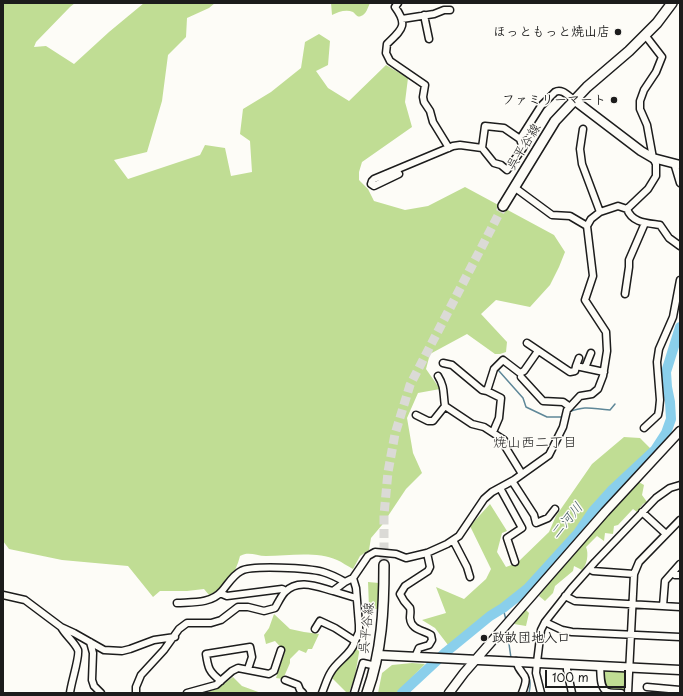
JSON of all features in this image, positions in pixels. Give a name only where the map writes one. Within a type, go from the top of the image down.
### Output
[{"type":"main road","name":"呉平谷線","points":[[503,206],[555,121],[594,80],[646,35],[672,3]]},
{"type":"main road","name":"呉平谷線","points":[[367,693],[376,666],[382,635],[384,565]]},
{"type":"street","points":[[398,3],[395,7],[403,22],[400,31],[387,44],[386,53],[390,61],[425,85],[423,97],[424,102],[430,111],[433,122],[449,148]]},
{"type":"street","points":[[402,19],[450,10]]},
{"type":"street","points":[[424,16],[429,39]]},
{"type":"street","points":[[627,210],[648,189],[656,176],[656,164],[653,158],[648,125],[640,109],[640,101],[644,90],[656,72],[662,57],[646,35]]},
{"type":"street","points":[[520,139],[541,106],[555,92],[558,90],[562,91],[641,151],[653,158],[678,164],[680,183]]},
{"type":"street","points":[[482,148],[485,126],[504,128],[520,139],[524,148],[534,156]]},
{"type":"street","points":[[583,129],[580,149],[582,164],[600,212]]},
{"type":"street","points":[[399,174],[374,186],[371,184],[374,179],[449,148],[460,145],[482,148],[494,163],[501,165],[507,170],[524,148]]},
{"type":"street","points":[[514,187],[552,215],[570,216],[587,226]]},
{"type":"street","points":[[333,591],[353,578],[368,556],[375,552],[396,554],[406,558],[427,553],[453,540],[461,533],[484,500],[492,492],[512,481],[549,455],[563,427],[567,410],[580,396],[592,394],[598,389],[604,372],[607,351],[606,332],[586,300],[593,276],[587,226],[591,220],[600,212],[618,206],[627,210],[633,219],[645,223],[660,225],[669,238],[680,246]]},
{"type":"street","points":[[625,294],[630,267],[629,260],[645,223]]},
{"type":"street","points":[[644,428],[655,418],[660,410],[657,362],[659,349],[673,317],[680,280]]},
{"type":"street","points":[[527,343],[570,372],[575,371],[579,358]]},
{"type":"street","points":[[487,391],[494,369],[503,360],[520,373],[524,371],[538,351]]},
{"type":"street","points":[[584,368],[591,353]]},
{"type":"street","points":[[443,363],[452,365],[482,390],[501,398],[499,418],[492,432]]},
{"type":"street","points":[[576,366],[604,372]]},
{"type":"street","points":[[416,415],[428,421],[433,421],[444,406],[443,384],[438,376]]},
{"type":"street","points":[[522,377],[543,401],[563,402],[570,407]]},
{"type":"street","points":[[444,406],[472,424],[484,427],[504,440],[506,448],[522,474]]},
{"type":"street","points":[[449,693],[605,512],[680,431]]},
{"type":"street","points":[[512,481],[534,515],[536,523],[548,518],[555,509]]},
{"type":"street","points":[[541,693],[536,673],[541,630],[545,622],[565,596],[642,512],[656,498],[670,488],[680,485]]},
{"type":"street","points":[[500,488],[522,528],[507,538],[515,562]]},
{"type":"street","points":[[642,512],[666,534]]},
{"type":"street","points":[[628,693],[634,574],[639,562],[680,520]]},
{"type":"street","points":[[453,540],[467,567],[470,577]]},
{"type":"street","points":[[419,657],[419,648],[429,645],[432,640],[431,635],[418,630],[412,624],[410,620],[410,608],[400,594],[405,586],[428,571],[430,567],[427,553]]},
{"type":"street","points":[[663,606],[665,580],[680,564]]},
{"type":"street","points":[[177,603],[208,601],[220,593],[234,576],[242,570],[263,568],[301,568],[325,572],[345,582]]},
{"type":"street","points":[[590,569],[593,571],[634,574]]},
{"type":"street","points":[[672,573],[675,575],[680,575]]},
{"type":"street","points":[[322,693],[331,671],[354,644],[359,632],[356,588],[353,578]]},
{"type":"street","points":[[136,693],[136,687],[141,675],[175,637],[179,629],[187,623],[211,623],[221,620],[238,607],[248,607],[264,611],[275,608],[286,591],[295,586],[306,584],[356,598]]},
{"type":"street","points":[[220,593],[226,596],[282,589],[286,591]]},
{"type":"street","points":[[3,595],[25,600],[61,627],[104,650],[122,651],[138,647],[154,640],[175,637]]},
{"type":"street","points":[[565,596],[575,601],[680,607]]},
{"type":"street","points":[[315,629],[320,621],[335,628],[355,641]]},
{"type":"street","points":[[545,622],[562,630],[572,632],[680,637]]},
{"type":"street","points":[[61,627],[78,650],[78,659],[73,675],[70,693]]},
{"type":"street","points":[[90,642],[93,653],[92,680],[94,686],[101,693]]},
{"type":"street","points":[[221,681],[208,668],[206,654],[250,647],[252,657],[248,669]]},
{"type":"street","points":[[187,693],[216,685],[232,671],[238,668],[269,674],[274,671],[281,650]]},
{"type":"street","points":[[378,655],[680,670]]},
{"type":"street","points":[[514,661],[526,678],[522,693]]},
{"type":"street","points":[[354,693],[363,663],[376,666]]},
{"type":"street","points":[[567,664],[572,693]]},
{"type":"street","points":[[600,666],[601,681],[604,689],[608,692],[621,693]]},
{"type":"street","points":[[285,680],[298,685],[303,693]]},
{"type":"street","points":[[648,687],[680,690]]},
{"type":"green space","points":[[3,3],[75,3],[36,42],[34,47],[46,46],[74,64],[144,3],[215,3],[209,8],[187,18],[186,37],[168,55],[162,101],[147,152],[114,160],[128,179],[200,155],[205,145],[225,148],[231,176],[252,172],[250,141],[240,134],[243,109],[271,92],[301,68],[305,42],[319,34],[330,41],[328,65],[316,71],[328,88],[349,101],[386,65],[408,78],[405,102],[412,127],[362,162],[359,172],[359,180],[368,189],[374,201],[405,210],[428,206],[465,187],[554,235],[565,252],[550,285],[530,307],[496,300],[481,314],[507,342],[506,352],[495,354],[467,334],[430,354],[426,369],[440,389],[418,393],[407,418],[413,453],[422,473],[406,489],[382,525],[371,538],[369,550],[360,556],[353,569],[329,557],[311,555],[266,556],[246,554],[240,556],[233,574],[225,584],[209,595],[204,589],[187,591],[160,591],[153,597],[128,566],[62,560],[9,549],[3,541]]},
{"type":"green space","points":[[331,3],[370,3],[367,11],[363,15],[357,16],[353,12],[348,11],[339,12],[332,15]]},
{"type":"green space","points":[[624,437],[640,438],[651,449],[594,504],[568,539],[525,590],[448,645],[435,628],[422,620],[446,613],[436,587],[464,599],[486,579],[491,569],[470,526],[490,504],[507,531],[502,533],[497,552],[506,567],[517,563],[549,532],[556,516],[592,464]]},
{"type":"green space","points":[[637,481],[644,485],[642,495],[647,502],[643,504],[637,512],[633,509],[618,525],[614,526],[613,534],[605,533],[604,541],[597,536],[586,547],[587,556],[584,568],[582,570],[574,566],[573,571],[555,586],[553,593],[545,601],[539,596],[550,581]]},
{"type":"green space","points":[[368,582],[379,583],[378,609],[369,608]]},
{"type":"green space","points":[[525,609],[529,613],[526,626],[514,624]]},
{"type":"green space","points":[[274,614],[290,629],[319,634],[312,649],[308,649],[306,653],[299,650],[290,659],[290,663],[283,679],[276,678],[285,652],[275,641],[266,644],[264,635],[269,628]]},
{"type":"green space","points":[[358,644],[360,647],[355,676],[349,693],[347,693],[330,676]]},
{"type":"green space","points":[[412,663],[425,664],[397,693],[378,693],[382,673],[392,665]]},
{"type":"green space","points":[[604,669],[627,671],[626,691],[611,689],[606,685],[604,681]]},
{"type":"green space","points":[[233,677],[242,686],[261,693],[204,693],[217,689]]},
{"type":"waterway","name":"二河川","points":[[402,693],[446,652],[490,616],[503,608],[527,589],[578,533],[593,511],[611,491],[655,450],[666,433],[671,419],[666,372],[680,327]]},
{"type":"waterway","points":[[499,371],[523,398],[526,407],[547,417],[562,417]]},
{"type":"waterway","points":[[569,412],[585,408],[610,410],[615,404]]},
{"type":"waterway","points":[[503,608],[506,620]]},
{"type":"waterway","points":[[507,630],[511,658]]},
{"type":"waterway","points":[[524,671],[530,681],[529,693]]},
{"type":"tunnel","points":[[384,565],[384,515],[388,472],[395,434],[410,385],[503,206]]},
{"type":"place","name":"ほっともっと焼山店","points":[[618,32]]},
{"type":"place","name":"ファミリーマート","points":[[614,100]]},
{"type":"place","name":"政畝団地入口","points":[[484,638]]},
{"type":"district","name":"焼山西二丁目","points":[[535,443]]}]
